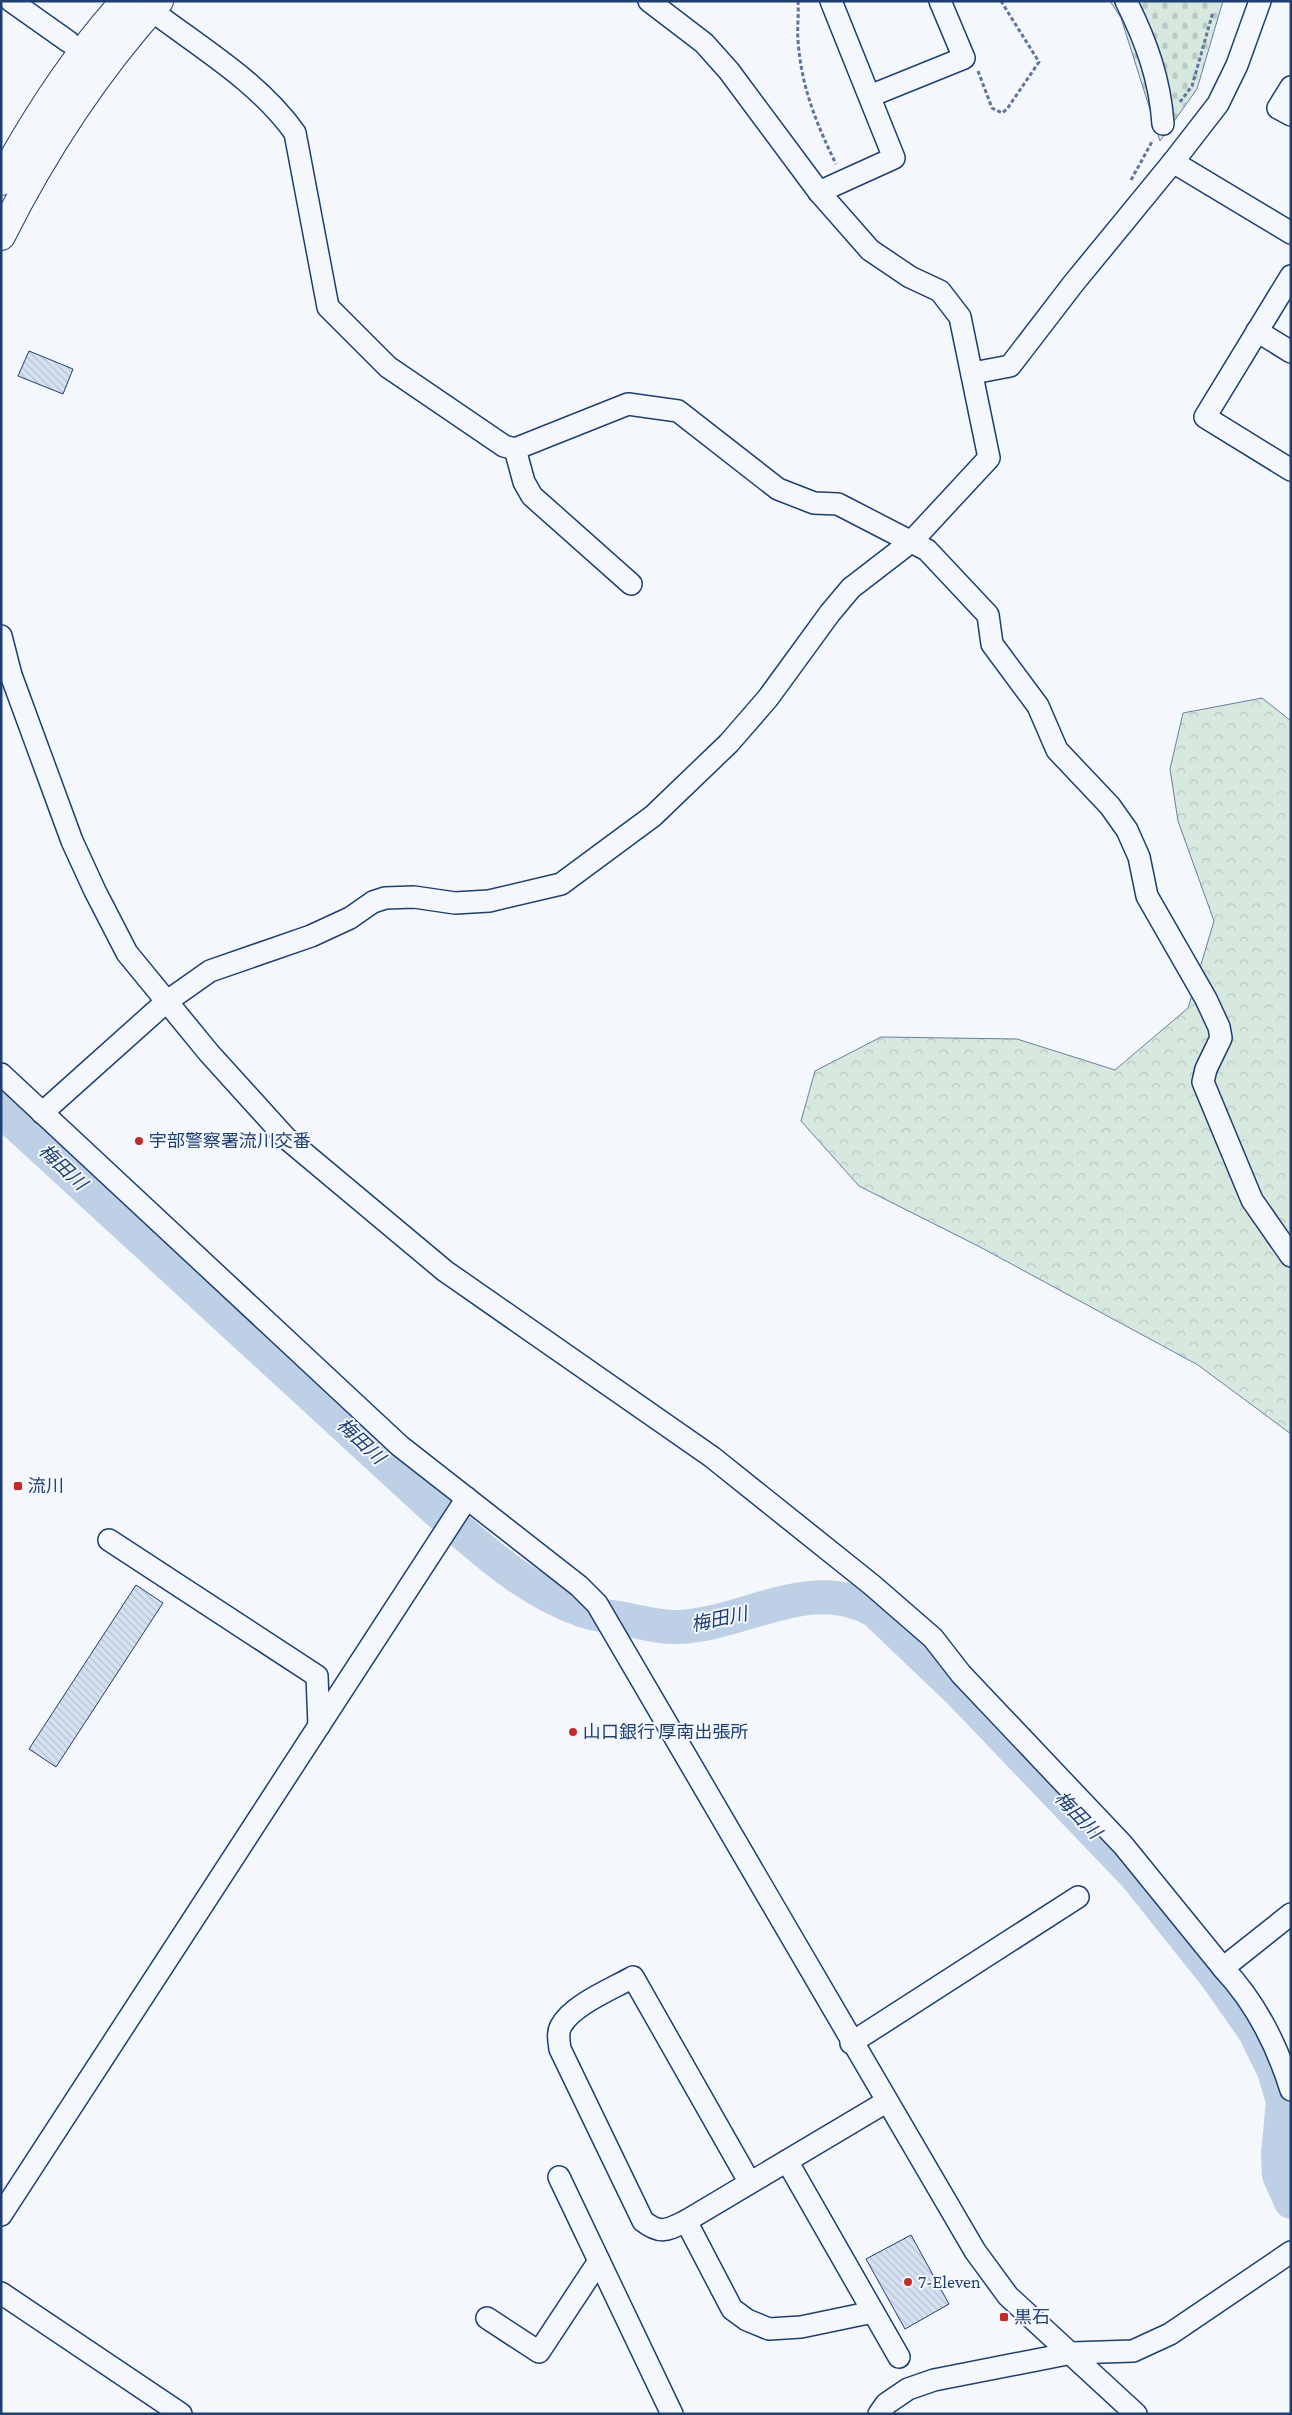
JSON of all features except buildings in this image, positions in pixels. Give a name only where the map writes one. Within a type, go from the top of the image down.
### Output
[{"type":"highway","points":[[1,181],[44,109],[111,16],[125,1]]},
{"type":"highway","points":[[1,236],[35,173],[75,108],[155,6]]},
{"type":"street","points":[[11,1],[69,42]]},
{"type":"street","points":[[42,1113],[166,1002],[210,971],[311,936],[350,918],[373,902],[385,898],[414,897],[455,903],[489,902],[561,884],[653,816],[729,744],[768,698],[830,613],[852,588],[912,541],[989,458],[973,373],[960,318],[940,291],[910,277],[870,250],[819,192],[704,43],[649,1]]},
{"type":"street","points":[[819,192],[894,158],[831,1]]},
{"type":"street","points":[[870,96],[964,58],[940,1]]},
{"type":"street","points":[[1126,1],[1153,63],[1161,98],[1164,124]]},
{"type":"street","points":[[973,373],[1010,366],[1073,284],[1218,104],[1237,65],[1260,1]]},
{"type":"street","points":[[155,6],[272,104],[295,133],[328,307],[388,368],[504,446],[515,449],[628,404],[678,411],[778,489],[814,503],[838,504],[927,550],[988,615],[992,644],[1038,706],[1057,750],[1110,806],[1127,830],[1139,857],[1147,896],[1206,999],[1219,1027],[1221,1038],[1206,1069],[1203,1082],[1252,1200],[1291,1256]]},
{"type":"street","points":[[1291,87],[1278,108],[1291,115]]},
{"type":"street","points":[[1173,162],[1291,233]]},
{"type":"street","points":[[1291,276],[1205,417],[1291,470]]},
{"type":"street","points":[[1257,331],[1291,352]]},
{"type":"street","points":[[515,449],[524,482],[532,496],[631,584]]},
{"type":"street","points":[[1,636],[11,676],[72,841],[95,892],[127,953],[209,1053],[286,1138],[445,1271],[712,1457],[872,1584],[933,1638],[961,1674],[1123,1845],[1223,1968],[1241,1987],[1262,2022],[1283,2064],[1291,2090]]},
{"type":"street","points":[[1,1074],[220,1276],[400,1446],[579,1586],[597,1604],[851,2043],[975,2251],[1008,2296],[1136,2414]]},
{"type":"street","points":[[1,2215],[467,1498]]},
{"type":"street","points":[[108,1540],[317,1676],[319,1726]]},
{"type":"street","points":[[851,2043],[1078,1896]]},
{"type":"street","points":[[1223,1968],[1291,1914]]},
{"type":"street","points":[[750,2183],[632,1977],[571,2013],[561,2026],[558,2036],[560,2049],[643,2221],[653,2229],[664,2231],[686,2221],[750,2183],[786,2161],[886,2102]]},
{"type":"street","points":[[786,2161],[899,2357]]},
{"type":"street","points":[[559,2177],[672,2414]]},
{"type":"street","points":[[686,2221],[732,2309],[747,2320],[769,2330],[793,2328],[873,2312]]},
{"type":"street","points":[[879,2414],[886,2404],[908,2389],[934,2380],[1072,2353],[1133,2351],[1170,2334],[1291,2252]]},
{"type":"street","points":[[487,2318],[539,2352],[600,2261]]},
{"type":"street","points":[[1,2293],[181,2414]]},
{"type":"path","points":[[798,1],[797,39],[804,81],[814,118],[844,180]]},
{"type":"path","points":[[964,58],[978,72],[992,108],[1002,114],[1039,62],[1001,1]]},
{"type":"green space","points":[[1110,1],[1223,1],[1197,89],[1160,141],[1121,18]]},
{"type":"green space","points":[[1262,698],[1291,721],[1291,1434],[1198,1365],[980,1247],[859,1186],[801,1121],[815,1071],[881,1037],[1017,1039],[1115,1070],[1188,1008],[1214,921],[1178,821],[1170,769],[1183,713]]},
{"type":"waterway","name":"梅田川","points":[[1,1110],[433,1507],[485,1552],[522,1580],[542,1592],[589,1613],[672,1627],[703,1624],[778,1604],[802,1599],[827,1597],[851,1601],[875,1611],[961,1693],[1136,1876],[1218,1979],[1255,2032],[1274,2071],[1283,2101],[1278,2154],[1279,2175],[1291,2202]]},
{"type":"place","name":"宇部警察署流川交番","points":[[139,1141]]},
{"type":"place","name":"流川","points":[[18,1486]]},
{"type":"place","name":"山口銀行 厚南出張所","points":[[573,1732]]},
{"type":"place","name":"7-Eleven","points":[[908,2282]]},
{"type":"place","name":"黒石","points":[[1004,2317]]}]
